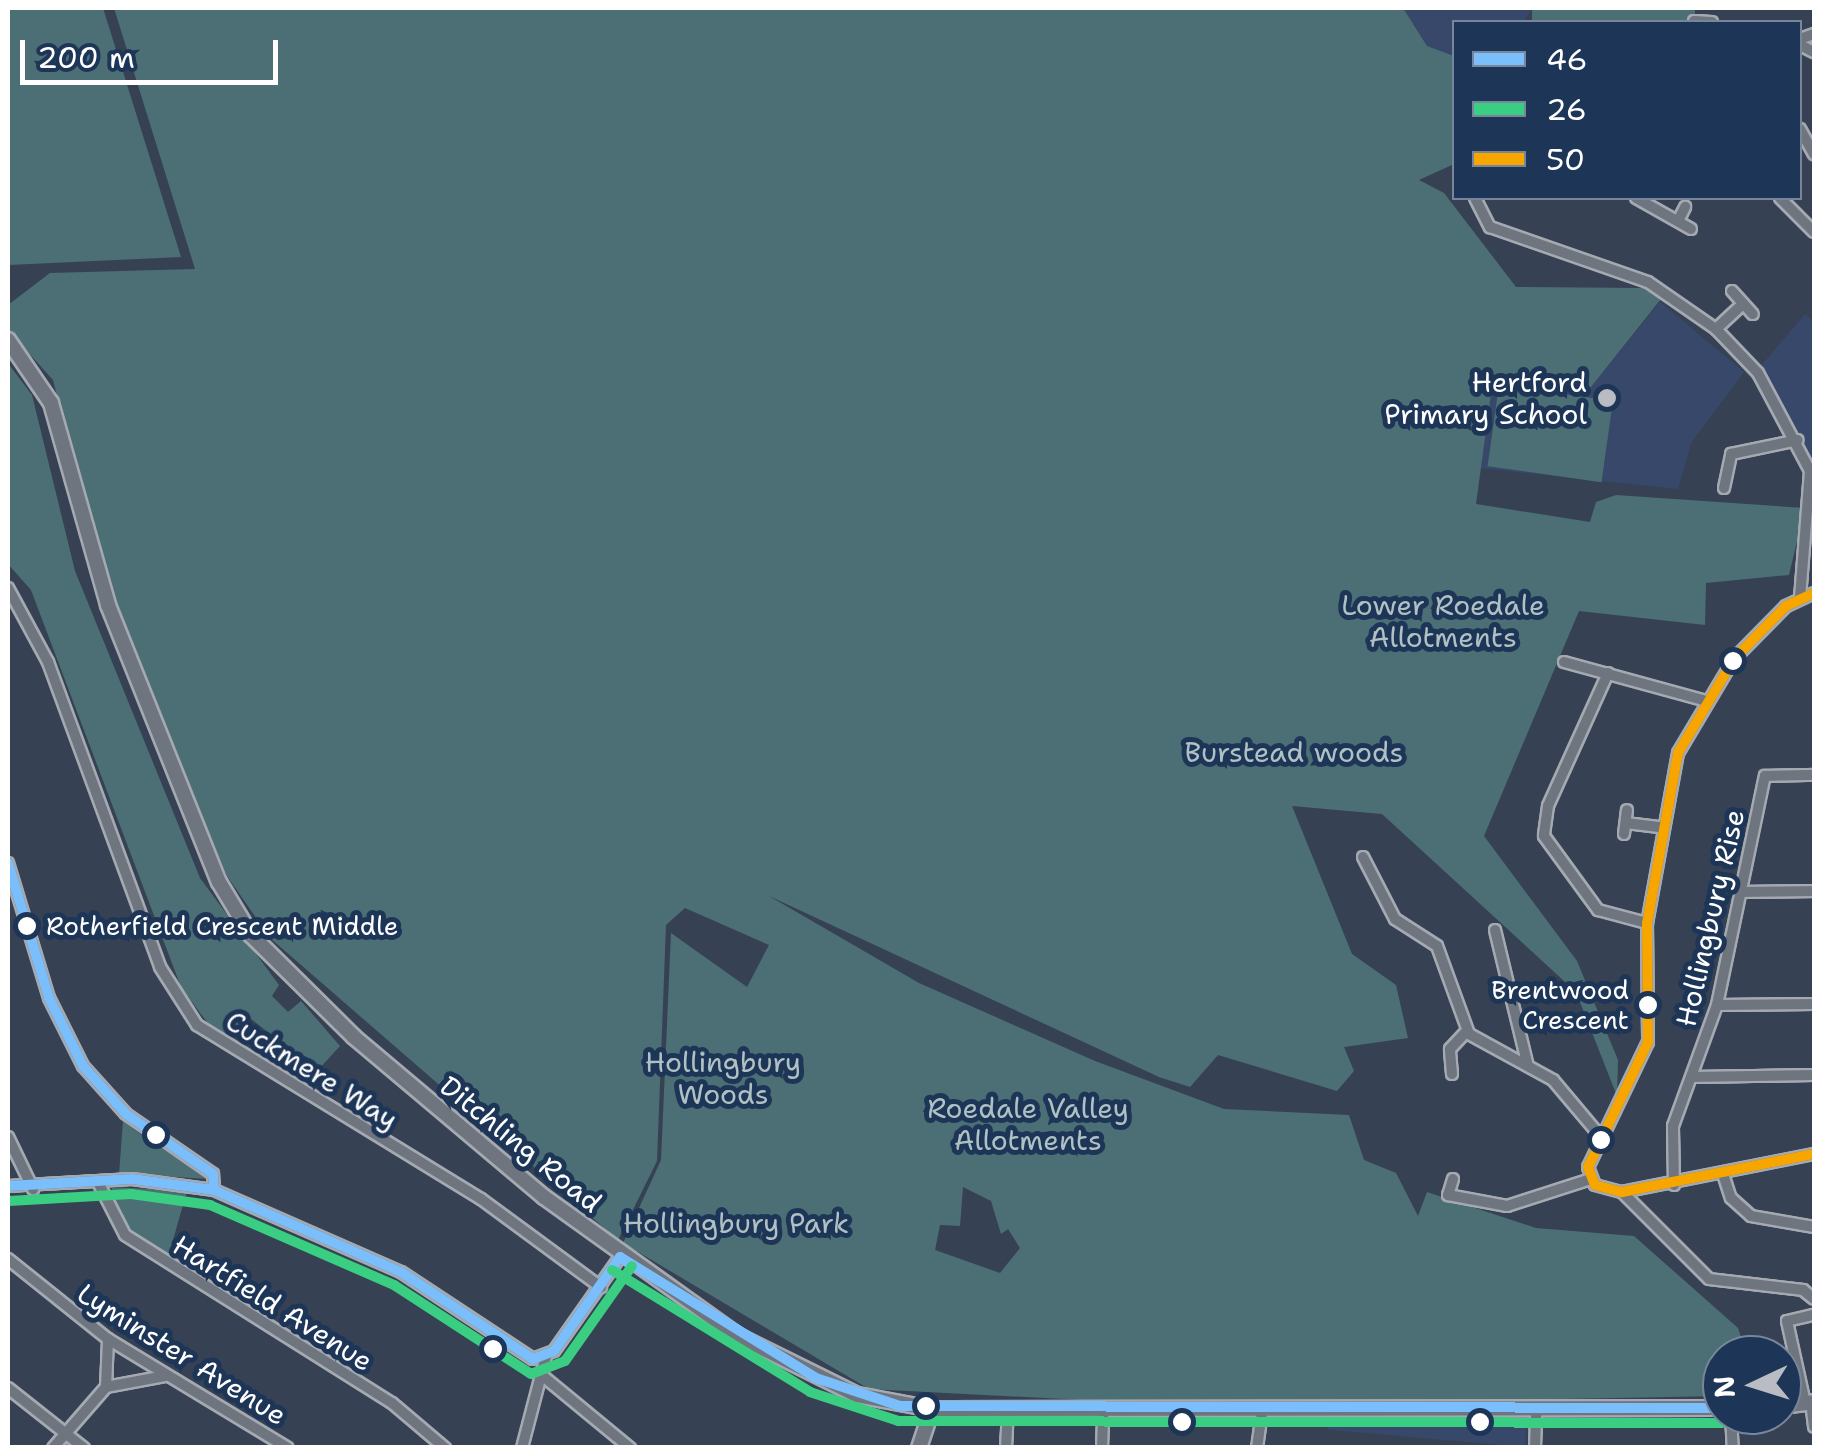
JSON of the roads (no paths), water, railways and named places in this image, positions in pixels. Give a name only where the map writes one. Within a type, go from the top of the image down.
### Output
[{"type":"street","points":[[1476,200],[1490,227],[1607,260],[1716,329],[1758,374],[1798,440],[1812,502],[1800,597]]},
{"type":"street","points":[[1640,200],[1691,229]]},
{"type":"street","points":[[1782,200],[1814,232]]},
{"type":"street","points":[[1678,221],[1685,207]]},
{"type":"street","points":[[1732,291],[1753,314]]},
{"type":"street","points":[[1716,329],[1744,304]]},
{"type":"street","name":"Ditchling Road","points":[[8,340],[51,402],[108,605],[219,882],[250,935],[354,1038],[620,1257],[816,1378],[932,1409],[1103,1413],[1702,1408]]},
{"type":"street","points":[[1720,480],[1733,453],[1798,440]]},
{"type":"street","name":"Cuckmere Way","points":[[8,588],[55,681],[160,968],[190,1016],[262,1070],[482,1199],[600,1287]]},
{"type":"street","points":[[1591,1179],[1600,1137],[1648,1042],[1647,922],[1661,827],[1678,753],[1703,700],[1800,597],[1814,593]]},
{"type":"street","points":[[1564,662],[1703,700]]},
{"type":"street","points":[[1608,673],[1548,806],[1544,836],[1598,910],[1647,922]]},
{"type":"street","name":"Hollingbury Rise","points":[[1674,1185],[1670,1144],[1717,1006],[1744,892],[1765,776],[1814,775]]},
{"type":"street","points":[[1626,822],[1661,827]]},
{"type":"street","points":[[1363,857],[1395,919],[1437,946],[1467,1031],[1563,1089],[1600,1137]]},
{"type":"street","points":[[8,863],[49,998],[83,1066],[126,1114],[212,1174],[214,1190]]},
{"type":"street","points":[[1744,892],[1814,891]]},
{"type":"street","points":[[1495,930],[1528,1066]]},
{"type":"street","points":[[1717,1006],[1814,1004]]},
{"type":"street","points":[[1452,1074],[1450,1049],[1467,1031]]},
{"type":"street","points":[[1692,1077],[1814,1076]]},
{"type":"street","points":[[8,1137],[33,1189]]},
{"type":"street","points":[[1622,1192],[1674,1185],[1814,1154]]},
{"type":"street","points":[[1723,1174],[1730,1198],[1752,1216],[1814,1227]]},
{"type":"street","points":[[1453,1179],[1448,1195],[1507,1206],[1591,1179],[1622,1192],[1709,1279],[1814,1300]]},
{"type":"street","points":[[8,1186],[33,1189],[98,1182],[214,1190],[382,1262],[528,1357],[546,1356]]},
{"type":"street","name":"Hartfield Avenue","points":[[98,1182],[126,1235],[392,1402],[445,1448]]},
{"type":"street","points":[[522,1448],[544,1377],[546,1356],[620,1257]]},
{"type":"street","name":"Lyminster Avenue","points":[[8,1260],[108,1338],[288,1448]]},
{"type":"street","points":[[1814,1314],[1787,1321],[1814,1426]]},
{"type":"street","points":[[106,1386],[108,1338]]},
{"type":"street","points":[[53,1448],[106,1386],[165,1376]]},
{"type":"street","points":[[544,1377],[630,1448]]},
{"type":"street","points":[[8,1388],[84,1448]]},
{"type":"street","points":[[919,1448],[932,1409]]},
{"type":"street","points":[[1535,1448],[1536,1410]]},
{"type":"street","points":[[1006,1448],[1008,1411]]},
{"type":"street","points":[[1257,1448],[1262,1412]]},
{"type":"street","points":[[1102,1448],[1103,1413]]},
{"type":"place","name":"Hertford Primary School","points":[[1607,398]]},
{"type":"place","name":"Rotherfield Crescent Middle","points":[[27,926]]},
{"type":"place","name":"Brentwood Crescent","points":[[1648,1005]]},
{"type":"park label","name":"Lower Roedale Allotments","points":[[1443,621]]},
{"type":"park label","name":"Burstead woods","points":[[1294,752]]},
{"type":"park label","name":"Hollingbury Woods","points":[[723,1078]]},
{"type":"park label","name":"Roedale Valley Allotments","points":[[1028,1124]]},
{"type":"park label","name":"Hollingbury Park","points":[[736,1223]]}]
